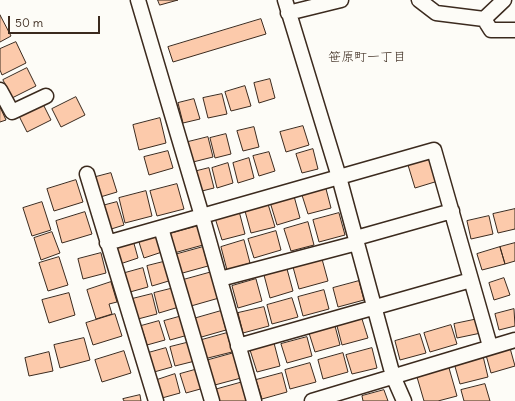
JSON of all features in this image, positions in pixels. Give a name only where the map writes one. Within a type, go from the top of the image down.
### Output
[{"type":"street","points":[[138,0],[202,216],[254,401]]},
{"type":"street","points":[[341,0],[287,6],[339,177],[393,376],[404,401]]},
{"type":"street","points":[[420,0],[436,13],[484,19]]},
{"type":"street","points":[[484,19],[504,0]]},
{"type":"street","points":[[484,19],[491,30],[515,30]]},
{"type":"street","points":[[0,90],[12,112],[46,96]]},
{"type":"street","points":[[107,243],[434,150],[490,346]]},
{"type":"street","points":[[87,174],[156,401]]},
{"type":"street","points":[[220,279],[356,241],[452,210]]},
{"type":"street","points":[[161,228],[212,401]]},
{"type":"street","points":[[238,346],[471,280]]},
{"type":"street","points":[[321,400],[490,346],[515,340]]},
{"type":"building","points":[[158,0],[178,0],[160,5]]},
{"type":"building","points":[[0,15],[11,36],[0,42]]},
{"type":"building","points":[[261,19],[266,34],[173,62],[168,47]]},
{"type":"building","points":[[16,42],[26,63],[2,75],[0,70],[0,49]]},
{"type":"building","points":[[27,68],[36,86],[12,98],[3,80]]},
{"type":"building","points":[[270,79],[275,98],[259,103],[254,83]]},
{"type":"building","points":[[245,86],[251,106],[231,111],[225,92]]},
{"type":"building","points":[[222,94],[227,114],[208,118],[203,98]]},
{"type":"building","points":[[76,97],[85,115],[61,127],[52,109]]},
{"type":"building","points":[[194,99],[200,119],[183,123],[178,103]]},
{"type":"building","points":[[42,102],[51,120],[27,132],[18,114]]},
{"type":"building","points":[[0,107],[6,120],[0,122]]},
{"type":"building","points":[[160,118],[166,143],[139,150],[133,125]]},
{"type":"building","points":[[303,126],[309,145],[286,152],[280,132]]},
{"type":"building","points":[[254,127],[259,147],[243,151],[237,131]]},
{"type":"building","points":[[226,134],[231,154],[215,158],[210,138]]},
{"type":"building","points":[[208,137],[213,157],[189,163],[184,143]]},
{"type":"building","points":[[313,149],[318,169],[302,173],[296,154]]},
{"type":"building","points":[[168,151],[173,168],[149,175],[144,157]]},
{"type":"building","points":[[269,152],[275,171],[259,176],[253,156]]},
{"type":"building","points":[[249,158],[254,178],[238,183],[233,163]]},
{"type":"building","points":[[432,158],[438,181],[415,188],[408,165]]},
{"type":"building","points":[[228,163],[233,183],[217,188],[212,168]]},
{"type":"building","points":[[209,168],[214,188],[198,192],[193,172]]},
{"type":"building","points":[[111,173],[117,192],[97,198],[92,178]]},
{"type":"building","points":[[76,180],[83,202],[54,211],[47,189]]},
{"type":"building","points":[[177,184],[184,209],[157,216],[150,191]]},
{"type":"building","points":[[325,185],[331,208],[308,214],[301,192]]},
{"type":"building","points":[[146,191],[152,216],[125,223],[119,198]]},
{"type":"building","points":[[294,196],[300,218],[277,225],[270,202]]},
{"type":"building","points":[[42,202],[51,230],[32,236],[23,208]]},
{"type":"building","points":[[117,202],[124,225],[105,231],[98,207]]},
{"type":"building","points":[[268,204],[275,227],[251,233],[245,211]]},
{"type":"building","points":[[515,209],[515,229],[498,233],[493,214]]},
{"type":"building","points":[[239,211],[245,234],[222,240],[215,218]]},
{"type":"building","points":[[85,212],[92,234],[62,243],[56,221]]},
{"type":"building","points":[[339,213],[345,235],[319,242],[313,220]]},
{"type":"building","points":[[489,216],[493,234],[471,239],[467,221]]},
{"type":"building","points":[[308,222],[314,245],[291,251],[284,229]]},
{"type":"building","points":[[198,226],[203,245],[174,253],[169,234]]},
{"type":"building","points":[[276,231],[281,250],[254,258],[248,239]]},
{"type":"building","points":[[52,232],[60,253],[41,260],[34,238]]},
{"type":"building","points":[[156,234],[162,252],[144,258],[138,239]]},
{"type":"building","points":[[133,240],[138,258],[120,264],[115,245]]},
{"type":"building","points":[[244,240],[250,263],[227,270],[221,247]]},
{"type":"building","points":[[515,243],[515,261],[505,264],[500,247]]},
{"type":"building","points":[[203,247],[208,266],[179,274],[174,255]]},
{"type":"building","points":[[500,247],[505,264],[482,270],[477,254]]},
{"type":"building","points":[[101,253],[106,273],[83,279],[78,259]]},
{"type":"building","points":[[59,257],[68,285],[48,291],[39,263]]},
{"type":"building","points":[[322,259],[328,281],[299,289],[293,267]]},
{"type":"building","points":[[167,261],[172,280],[152,286],[147,266]]},
{"type":"building","points":[[143,268],[148,287],[130,292],[125,273]]},
{"type":"building","points":[[287,269],[293,291],[270,298],[264,275]]},
{"type":"building","points":[[212,272],[219,298],[191,306],[183,280]]},
{"type":"building","points":[[504,278],[510,295],[494,300],[489,283]]},
{"type":"building","points":[[256,279],[262,301],[238,308],[232,286]]},
{"type":"building","points":[[359,281],[364,300],[338,307],[333,288]]},
{"type":"building","points":[[111,282],[117,302],[109,304],[112,314],[96,319],[87,290]]},
{"type":"building","points":[[174,288],[179,307],[159,313],[154,293]]},
{"type":"building","points":[[324,290],[329,309],[303,316],[298,297]]},
{"type":"building","points":[[69,293],[75,315],[49,323],[42,300]]},
{"type":"building","points":[[152,294],[157,314],[138,319],[132,299]]},
{"type":"building","points":[[292,298],[298,317],[272,324],[267,305]]},
{"type":"building","points":[[264,307],[269,326],[243,333],[238,313]]},
{"type":"building","points":[[514,309],[515,326],[499,330],[495,314]]},
{"type":"building","points":[[221,311],[226,330],[198,338],[193,319]]},
{"type":"building","points":[[115,314],[122,336],[93,345],[86,323]]},
{"type":"building","points":[[182,316],[188,335],[170,340],[164,321]]},
{"type":"building","points":[[362,319],[368,338],[342,345],[337,326]]},
{"type":"building","points":[[478,319],[481,333],[457,338],[454,324]]},
{"type":"building","points":[[159,321],[165,340],[147,345],[141,326]]},
{"type":"building","points":[[451,325],[457,344],[430,352],[424,333]]},
{"type":"building","points":[[335,326],[340,345],[315,352],[309,333]]},
{"type":"building","points":[[227,333],[232,352],[204,359],[198,341]]},
{"type":"building","points":[[420,334],[426,353],[400,360],[395,341]]},
{"type":"building","points":[[307,337],[312,356],[287,363],[281,344]]},
{"type":"building","points":[[84,338],[90,360],[60,368],[54,345]]},
{"type":"building","points":[[190,342],[195,361],[175,366],[170,347]]},
{"type":"building","points":[[274,343],[280,366],[257,372],[250,350]]},
{"type":"building","points":[[166,348],[172,367],[154,372],[148,353]]},
{"type":"building","points":[[372,348],[377,368],[352,374],[346,355]]},
{"type":"building","points":[[510,348],[515,366],[491,373],[486,355]]},
{"type":"building","points":[[124,351],[131,373],[102,382],[95,360]]},
{"type":"building","points":[[49,352],[53,371],[29,376],[25,358]]},
{"type":"building","points":[[234,353],[241,378],[211,386],[205,361]]},
{"type":"building","points":[[343,353],[348,372],[323,379],[318,360]]},
{"type":"building","points":[[483,356],[488,377],[460,384],[454,363]]},
{"type":"building","points":[[310,363],[316,382],[290,389],[285,370]]},
{"type":"building","points":[[449,368],[457,396],[438,401],[424,401],[417,377]]},
{"type":"building","points":[[198,369],[204,388],[186,393],[180,374]]},
{"type":"building","points":[[282,373],[287,392],[262,399],[256,380]]},
{"type":"building","points":[[175,374],[180,393],[162,398],[157,380]]},
{"type":"building","points":[[243,382],[248,401],[217,401],[214,390]]},
{"type":"building","points":[[485,384],[490,401],[464,401],[461,390]]},
{"type":"building","points":[[384,390],[388,401],[363,401],[362,396]]},
{"type":"building","points":[[140,395],[141,401],[124,401],[123,399]]},
{"type":"district","name":"笹原町一丁目","points":[[367,57]]}]
